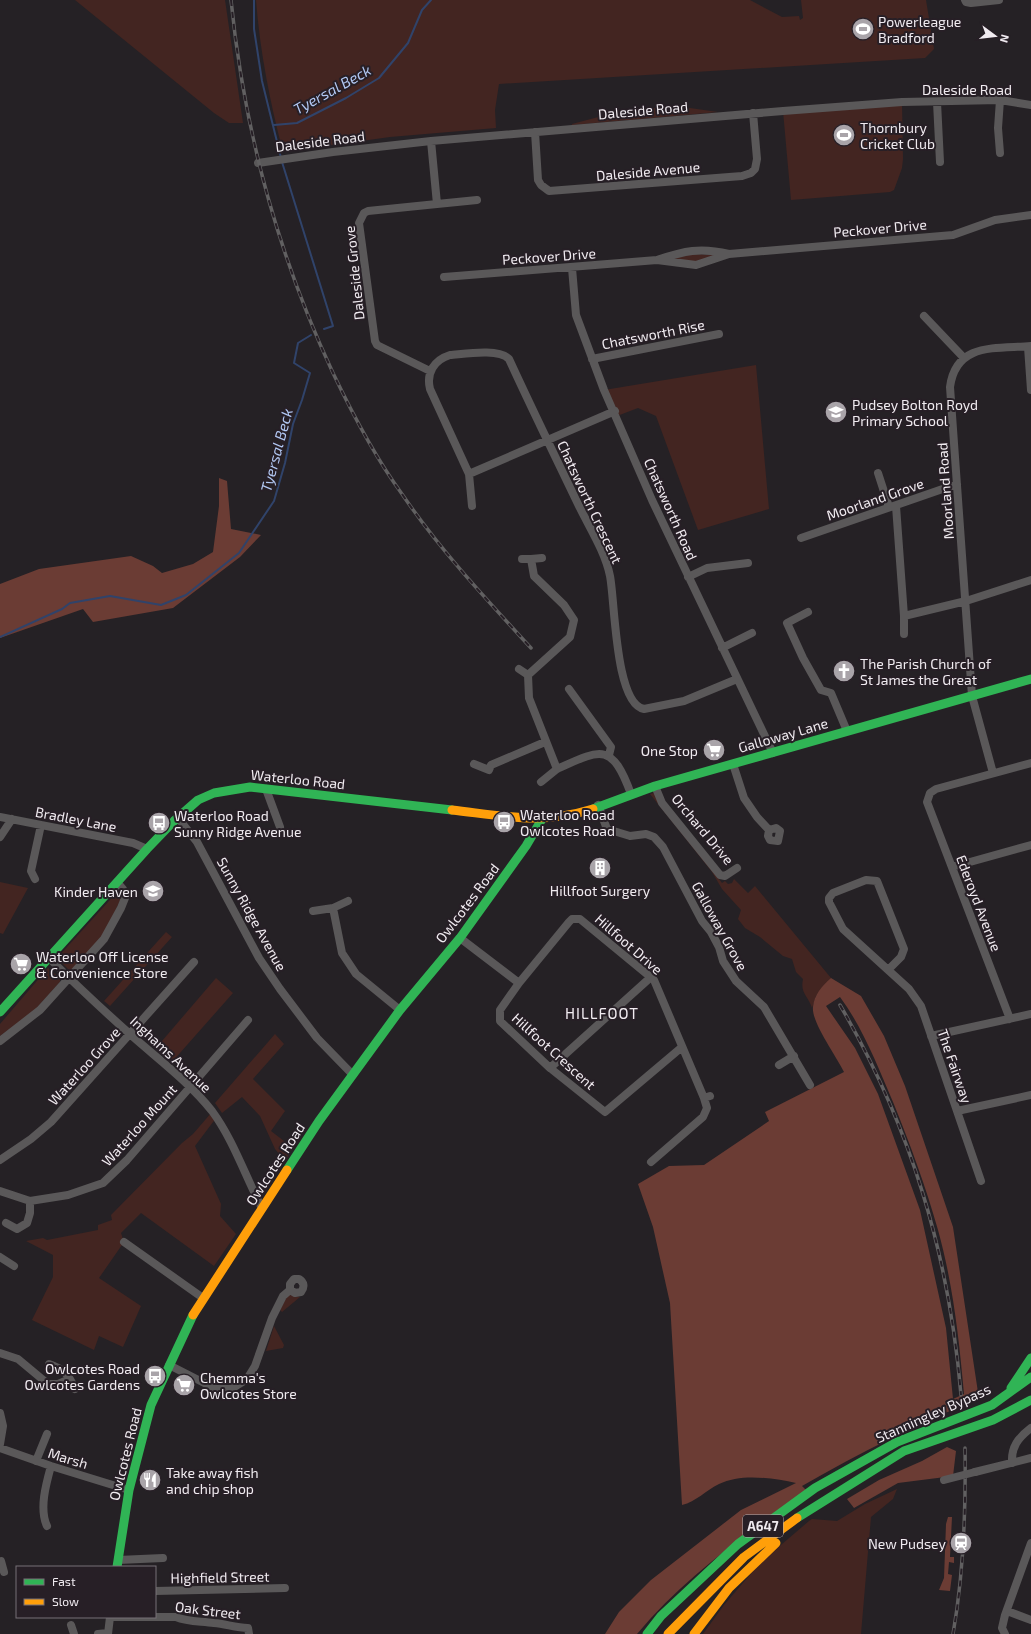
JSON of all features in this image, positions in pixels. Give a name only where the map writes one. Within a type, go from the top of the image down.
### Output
[{"type":"main road","name":"Galloway Lane","points":[[542,819],[568,815],[655,786],[1031,679]]},
{"type":"main road","name":"Waterloo Road","points":[[0,1012],[147,849],[198,800],[214,793],[236,788],[250,787],[462,812],[542,819]]},
{"type":"main road","name":"Owlcotes Road","points":[[117,1563],[129,1490],[151,1404],[203,1298],[319,1121],[400,1010],[460,938],[526,846],[542,819]]},
{"type":"main road","name":"A647","points":[[1006,1395],[1031,1358]]},
{"type":"main road","name":"Stanningley Bypass","points":[[647,1634],[661,1616],[738,1544],[815,1488],[897,1442],[992,1405],[1031,1377]]},
{"type":"main road","name":"Stanningley Bypass","points":[[668,1634],[744,1557],[807,1510],[904,1451],[993,1420],[1031,1400]]},
{"type":"main road","points":[[694,1634],[729,1588],[785,1533],[850,1484]]},
{"type":"street","points":[[965,0],[966,2],[971,3],[999,0]]},
{"type":"street","points":[[1000,100],[998,128],[1000,152]]},
{"type":"street","name":"Daleside Road","points":[[258,163],[276,159],[431,141],[753,113],[937,102],[1000,100],[1031,105]]},
{"type":"street","points":[[937,102],[940,162]]},
{"type":"street","name":"Daleside Avenue","points":[[534,132],[538,180],[541,185],[549,190],[742,176],[752,173],[756,164],[753,113]]},
{"type":"street","points":[[431,141],[437,204]]},
{"type":"street","name":"Daleside Grove","points":[[430,371],[377,345],[375,341],[359,222],[364,213],[368,211],[477,200]]},
{"type":"street","name":"Peckover Drive","points":[[444,277],[572,268],[656,260],[690,250],[702,250],[729,254],[953,235],[995,220],[1031,215]]},
{"type":"street","name":"Peckover Drive","points":[[656,260],[696,265],[729,254]]},
{"type":"street","name":"Chatsworth Road","points":[[572,268],[576,315],[592,359],[652,500],[773,753]]},
{"type":"street","points":[[924,316],[964,358],[979,350],[1030,347],[1031,390]]},
{"type":"street","name":"Chatsworth Rise","points":[[592,359],[720,334]]},
{"type":"street","points":[[472,506],[469,474],[430,389],[430,371],[439,360],[450,355],[494,352],[505,355],[547,439]]},
{"type":"street","name":"Moorland Road","points":[[964,358],[954,370],[950,387],[972,696],[993,773]]},
{"type":"street","points":[[469,474],[614,411]]},
{"type":"street","name":"Chatsworth Crescent","points":[[547,439],[608,566],[620,667],[623,680],[634,702],[640,709],[644,710],[684,701],[737,679]]},
{"type":"street","points":[[878,473],[893,506],[904,616],[904,634]]},
{"type":"street","name":"Moorland Grove","points":[[802,538],[957,484]]},
{"type":"street","points":[[522,559],[542,558]]},
{"type":"street","points":[[531,559],[534,576],[564,604],[574,620],[570,637],[528,675],[528,698],[557,769]]},
{"type":"street","points":[[688,577],[707,568],[748,563]]},
{"type":"street","points":[[904,616],[966,601],[1031,580]]},
{"type":"street","points":[[808,612],[788,623],[803,658],[821,690],[831,693],[847,731]]},
{"type":"street","points":[[722,648],[752,633]]},
{"type":"street","points":[[519,669],[528,675]]},
{"type":"street","points":[[815,677],[824,674]]},
{"type":"street","points":[[569,689],[611,747],[609,755]]},
{"type":"street","points":[[474,764],[489,770],[491,766],[546,742]]},
{"type":"street","points":[[541,782],[557,769],[584,757],[598,753],[609,755],[616,761],[624,774],[631,794]]},
{"type":"street","points":[[993,773],[1031,763]]},
{"type":"street","points":[[733,764],[744,798],[769,830]]},
{"type":"street","name":"Ederoyd Avenue","points":[[993,773],[936,789],[928,797],[927,807],[952,867],[1010,1019]]},
{"type":"street","name":"Orchard Drive","points":[[655,786],[662,803],[720,875],[725,876],[736,868]]},
{"type":"street","points":[[266,789],[280,827]]},
{"type":"street","name":"Galloway Grove","points":[[598,806],[607,829],[630,836],[646,834],[654,837],[662,847],[702,921],[711,932],[719,947],[723,961],[736,981],[764,1007],[810,1085]]},
{"type":"street","name":"Bradley Lane","points":[[0,817],[133,843],[147,849]]},
{"type":"street","name":"Sunny Ridge Avenue","points":[[178,818],[197,842],[259,958],[276,983],[317,1038],[353,1075]]},
{"type":"street","points":[[0,837],[12,819]]},
{"type":"street","points":[[35,879],[31,872],[41,825]]},
{"type":"street","points":[[952,867],[1031,845]]},
{"type":"street","name":"The Fairway","points":[[888,970],[901,957],[904,949],[877,881],[866,880],[834,892],[829,898],[829,902],[843,929],[888,970],[909,989],[920,1006],[981,1181]]},
{"type":"street","points":[[0,1041],[40,1010],[96,950],[113,926],[125,898],[123,889],[116,882]]},
{"type":"street","points":[[313,911],[333,908],[348,901]]},
{"type":"street","points":[[333,908],[342,953],[356,974],[400,1010]]},
{"type":"street","name":"Hillfoot Drive","points":[[519,983],[569,922],[576,918],[583,921],[651,977],[657,986],[682,1047],[707,1097],[707,1108],[703,1117],[651,1162]]},
{"type":"street","points":[[460,938],[519,983]]},
{"type":"street","name":"Inghams Avenue","points":[[49,958],[130,1034],[191,1087],[212,1112],[234,1145],[246,1177],[262,1208]]},
{"type":"street","name":"Waterloo Grove","points":[[0,1160],[31,1140],[51,1122],[194,962]]},
{"type":"street","points":[[550,1068],[651,977]]},
{"type":"street","name":"Hillfoot Crescent","points":[[519,983],[500,1010],[500,1021],[550,1068],[605,1112],[682,1047]]},
{"type":"street","points":[[931,1036],[1031,1014]]},
{"type":"street","name":"Waterloo Mount","points":[[0,1190],[30,1201],[68,1195],[103,1183],[127,1160],[248,1020]]},
{"type":"street","points":[[779,1065],[794,1056]]},
{"type":"street","points":[[957,1111],[1031,1095]]},
{"type":"street","points":[[6,1223],[17,1229],[27,1223],[30,1213],[30,1201]]},
{"type":"street","points":[[124,1242],[203,1298]]},
{"type":"street","points":[[0,1257],[14,1266]]},
{"type":"street","points":[[169,1365],[216,1389],[231,1389],[247,1379],[255,1366],[272,1318],[282,1296],[290,1290]]},
{"type":"street","points":[[0,1353],[18,1359],[48,1384],[58,1384],[70,1379]]},
{"type":"street","points":[[49,1364],[63,1369],[75,1389]]},
{"type":"street","points":[[0,1413],[3,1426],[0,1444]]},
{"type":"street","points":[[1012,1464],[1013,1449],[1016,1443],[1031,1428]]},
{"type":"street","points":[[36,1461],[47,1434]]},
{"type":"street","name":"Marsh","points":[[0,1448],[51,1466],[129,1490]]},
{"type":"street","points":[[944,1480],[1031,1458]]},
{"type":"street","points":[[47,1526],[44,1519],[45,1490],[51,1466]]},
{"type":"street","points":[[1005,1634],[1002,1628],[1031,1543]]},
{"type":"street","points":[[117,1563],[163,1558]]},
{"type":"street","points":[[0,1560],[4,1572]]},
{"type":"street","name":"Highfield Street","points":[[156,1591],[285,1588]]},
{"type":"street","points":[[1007,1611],[1031,1620]]},
{"type":"street","name":"Oak Street","points":[[156,1617],[176,1617],[184,1620],[224,1624],[234,1628],[248,1628],[248,1634]]},
{"type":"street","points":[[98,1634],[108,1634],[110,1618]]},
{"type":"street","points":[[71,1625],[74,1634]]},
{"type":"shaded area","points":[[75,0],[225,0],[243,123],[229,123],[214,113]]},
{"type":"shaded area","points":[[256,0],[750,0],[782,17],[799,16],[800,20],[803,18],[801,0],[926,0],[934,49],[925,58],[499,84],[495,110],[496,128],[390,137],[283,152],[266,77]]},
{"type":"shaded area","name":"Thornbury Cricket Club","points":[[902,102],[903,159],[902,168],[894,190],[890,192],[791,200],[783,111]]},
{"type":"shaded area","points":[[653,108],[690,108],[718,112],[572,125],[617,112]]},
{"type":"shaded area","points":[[689,254],[719,255],[699,262],[668,259]]},
{"type":"shaded area","points":[[756,365],[769,509],[698,530],[656,416],[638,408],[617,416],[604,390]]},
{"type":"shaded area","points":[[219,478],[227,481],[231,529],[261,535],[240,557],[173,608],[93,622],[83,609],[0,638],[0,584],[39,569],[131,556],[153,566],[162,573],[193,564],[213,552],[219,506]]},
{"type":"shaded area","points":[[654,793],[722,883],[725,881],[728,884],[732,883],[734,879],[748,893],[755,886],[831,978],[816,996],[812,1008],[803,991],[803,979],[796,972],[792,959],[783,956],[760,937],[745,928],[738,919],[741,910],[722,889],[712,872],[650,794]]},
{"type":"shaded area","points":[[0,882],[28,888],[3,934],[0,933]]},
{"type":"shaded area","points":[[119,890],[122,896],[106,932],[72,971],[69,970],[57,958]]},
{"type":"shaded area","points":[[166,932],[172,937],[110,1006],[104,1001]]},
{"type":"shaded area","points":[[48,968],[60,978],[60,982],[33,1012],[0,1036],[0,1024]]},
{"type":"shaded area","points":[[216,978],[233,993],[172,1062],[156,1048]]},
{"type":"shaded area","points":[[831,978],[861,996],[884,1036],[905,1086],[953,1227],[979,1399],[889,1439],[802,1486],[806,1490],[717,1557],[675,1593],[637,1634],[605,1634],[619,1612],[651,1580],[741,1510],[796,1483],[767,1478],[737,1478],[719,1484],[696,1499],[682,1505],[670,1303],[653,1227],[638,1184],[669,1166],[704,1165],[769,1121],[765,1112],[844,1072],[820,1030],[813,1013],[815,999],[819,991]],"holes":[[[840,997],[870,1048],[893,1102],[906,1134],[938,1230],[952,1291],[958,1332],[964,1394],[953,1399],[946,1328],[920,1210],[878,1094],[855,1048],[826,1006]]]},
{"type":"shaded area","points":[[275,1034],[284,1044],[253,1079],[285,1111],[271,1131],[293,1148],[285,1161],[275,1149],[260,1116],[242,1097],[222,1113],[215,1103]]},
{"type":"shaded area","points":[[212,1112],[216,1118],[195,1146],[221,1204],[220,1216],[236,1234],[214,1266],[141,1213],[121,1233],[124,1242],[99,1278],[141,1306],[123,1347],[99,1336],[94,1350],[32,1320],[53,1277],[53,1255],[26,1241],[43,1238],[47,1240],[98,1230],[98,1225],[112,1220],[111,1215],[182,1143],[193,1134]]},
{"type":"shaded area","points":[[290,1295],[300,1297],[282,1312],[280,1310],[287,1296]]},
{"type":"shaded area","points":[[274,1326],[284,1345],[283,1348],[266,1351]]},
{"type":"shaded area","points":[[947,1447],[956,1451],[953,1476],[898,1483],[854,1508],[847,1499],[879,1480],[922,1461]]},
{"type":"shaded area","points":[[897,1489],[893,1499],[871,1517],[861,1634],[703,1634],[724,1605],[761,1562],[809,1521],[812,1519],[837,1521],[865,1504]]},
{"type":"shaded area","points":[[948,1517],[952,1517],[950,1557],[954,1557],[954,1563],[949,1562],[948,1574],[952,1575],[950,1591],[939,1590],[944,1578],[946,1524]]},
{"type":"waterway","name":"Tyersal Beck","points":[[254,0],[254,29],[262,81],[281,158]]},
{"type":"waterway","name":"Tyersal Beck","points":[[274,125],[297,123],[346,98],[379,78],[408,43],[422,10],[431,0]]},
{"type":"waterway","name":"Tyersal Beck","points":[[282,162],[333,326],[324,329]]},
{"type":"waterway","name":"Tyersal Beck","points":[[0,637],[62,609],[70,603],[110,596],[161,605],[186,595],[239,553],[274,501],[285,463],[293,424],[310,373],[294,363],[298,343],[311,335]]},
{"type":"railway","points":[[231,0],[245,97],[254,144],[266,191],[296,283],[313,328],[333,373],[374,451],[392,480],[417,515],[464,574],[531,648]]},
{"type":"railway","points":[[840,1005],[865,1051],[887,1098],[923,1193],[947,1292],[961,1395]]},
{"type":"railway","points":[[953,1634],[960,1588],[964,1541],[965,1448]]},
{"type":"traffic: fast","points":[[593,809],[655,786],[1031,679]]},
{"type":"traffic: fast","points":[[0,1012],[147,849],[174,821],[198,800],[214,793],[250,787],[452,810]]},
{"type":"traffic: fast","points":[[287,1170],[319,1121],[400,1010],[460,938],[526,846],[542,819]]},
{"type":"traffic: fast","points":[[117,1566],[129,1490],[151,1405],[193,1315]]},
{"type":"traffic: fast","points":[[1011,1388],[1031,1358]]},
{"type":"traffic: fast","points":[[647,1634],[661,1616],[738,1544],[815,1488],[897,1442],[992,1405],[1031,1377]]},
{"type":"traffic: fast","points":[[797,1518],[904,1451],[993,1420],[1031,1400]]},
{"type":"traffic: slow","points":[[452,810],[506,817],[539,818],[556,817],[593,809]]},
{"type":"traffic: slow","points":[[193,1315],[287,1170]]},
{"type":"traffic: slow","points":[[668,1634],[744,1557],[797,1518]]},
{"type":"traffic: slow","points":[[694,1634],[729,1588],[776,1543]]},
{"type":"place","name":"Powerleague Bradford","points":[[863,29]]},
{"type":"place","name":"Thornbury Cricket Club","points":[[844,135]]},
{"type":"place","name":"Pudsey Bolton Royd Primary School","points":[[836,412]]},
{"type":"place","name":"The Parish Church of St James the Great","points":[[844,671]]},
{"type":"place","name":"One Stop","points":[[714,750]]},
{"type":"place","name":"Waterloo Road Owlcotes Road","points":[[504,822]]},
{"type":"place","name":"Waterloo Road Sunny Ridge Avenue","points":[[159,823]]},
{"type":"place","name":"Hillfoot Surgery","points":[[600,868]]},
{"type":"place","name":"Kinder Haven","points":[[153,891]]},
{"type":"place","name":"Waterloo Off License & Convenience Store","points":[[21,964]]},
{"type":"place","name":"Owlcotes Road Owlcotes Gardens","points":[[155,1376]]},
{"type":"place","name":"Chemma's Owlcotes Store","points":[[184,1385]]},
{"type":"place","name":"Take away fish and chip shop","points":[[150,1480]]},
{"type":"place","name":"New Pudsey","points":[[961,1543]]},
{"type":"district","name":"HILLFOOT","points":[[602,1013]]}]
